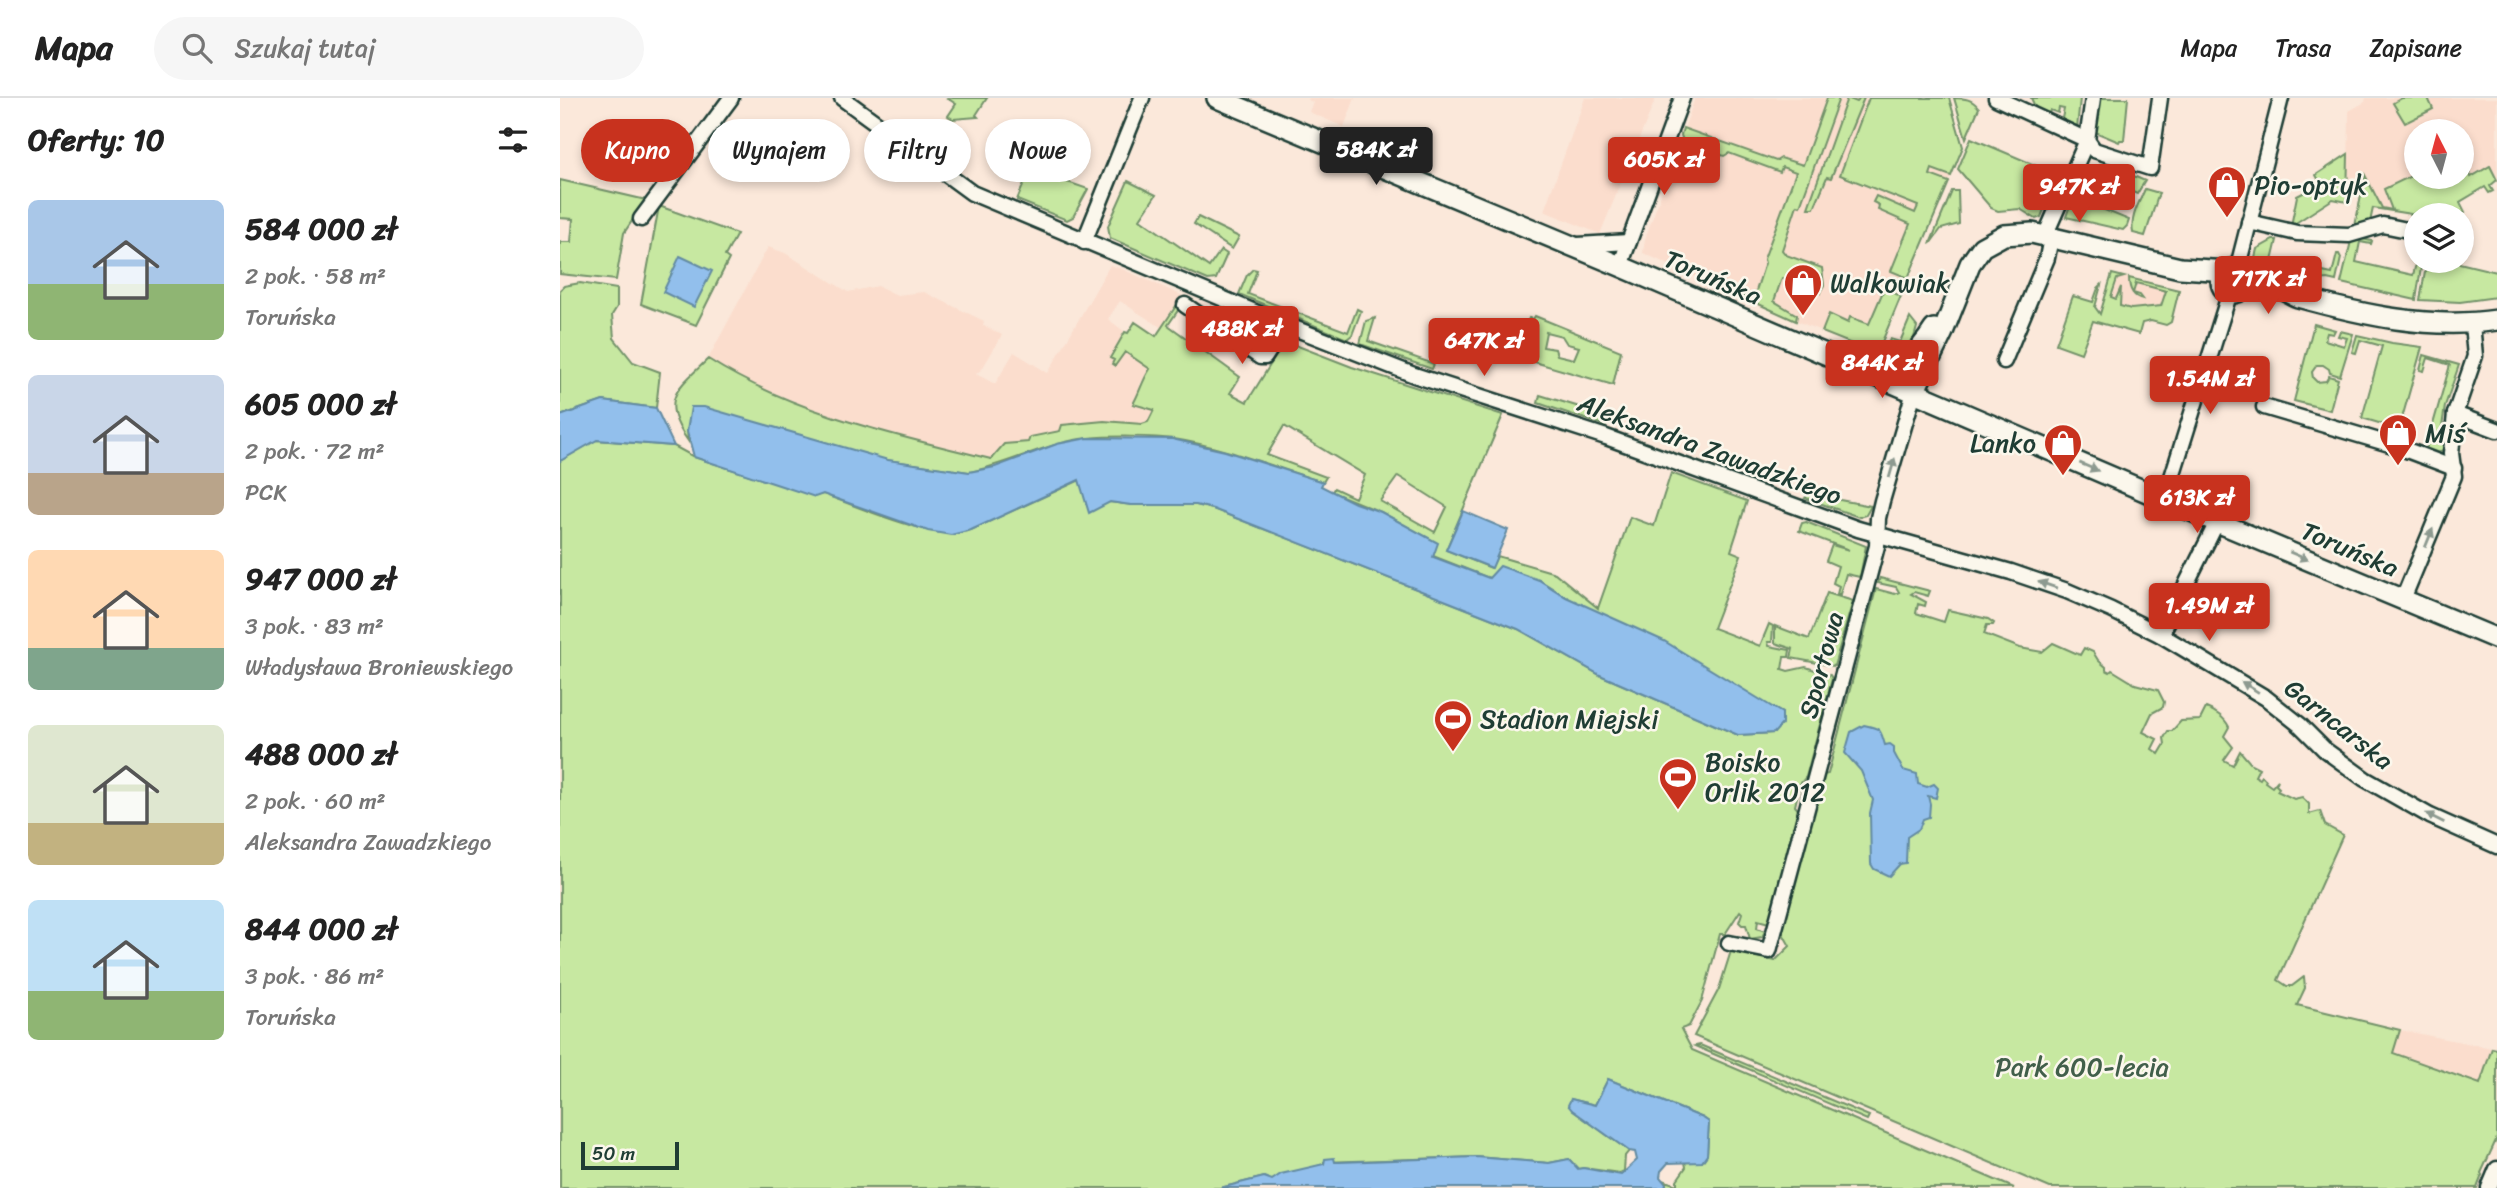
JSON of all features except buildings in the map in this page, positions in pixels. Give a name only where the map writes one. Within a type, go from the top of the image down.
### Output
[{"type":"street","points":[[642,219],[731,98]]},
{"type":"street","name":"Aleksandra Zawadzkiego","points":[[842,98],[972,193],[1084,242],[1414,375],[1606,437],[1878,534]]},
{"type":"street","points":[[1084,242],[1142,98]]},
{"type":"street","name":"Toruńska","points":[[1217,98],[1571,245],[2497,639]]},
{"type":"street","points":[[1620,266],[1682,98]]},
{"type":"street","points":[[1996,98],[2026,105],[2087,140],[2095,150],[2150,168],[2160,98]]},
{"type":"street","points":[[2004,361],[2047,258],[2048,237],[2087,140],[2094,98]]},
{"type":"street","points":[[2165,499],[2233,281],[2281,98]]},
{"type":"street","points":[[2249,222],[2297,233],[2349,235],[2383,225],[2404,229]]},
{"type":"street","points":[[1914,392],[1974,256],[1992,240],[2019,232],[2233,281],[2273,296],[2295,296],[2432,324],[2472,324],[2497,320]]},
{"type":"street","points":[[1571,245],[1597,246],[1629,242]]},
{"type":"street","points":[[1866,371],[1893,368],[1915,356],[1961,286]]},
{"type":"street","points":[[1185,305],[1260,357],[1271,352],[1286,325]]},
{"type":"street","points":[[2403,599],[2454,472],[2451,453],[2455,414],[2476,356],[2472,324]]},
{"type":"street","name":"Sportowa","points":[[1729,943],[1769,951],[1877,547],[1882,501],[1914,392]]},
{"type":"street","points":[[2264,407],[2396,446],[2454,472]]},
{"type":"street","points":[[2455,414],[2497,430]]},
{"type":"street","points":[[2161,635],[2217,522]]},
{"type":"street","name":"Garncarska","points":[[1878,534],[2011,572],[2067,592],[2161,635],[2272,702],[2325,750],[2365,779],[2430,816],[2497,846]]},
{"type":"street","points":[[2489,1188],[2497,1169]]},
{"type":"shaded area","points":[[1355,98],[1344,127],[1309,112],[1313,102],[1308,100]]},
{"type":"shaded area","points":[[1585,98],[1656,98],[1600,234],[1544,211]]},
{"type":"shaded area","points":[[1695,98],[1950,98],[1963,147],[1877,354],[1760,306],[1643,253],[1645,239]]},
{"type":"shaded area","points":[[2366,98],[2497,98],[2497,180],[2490,166],[2474,175],[2474,119],[2404,119],[2404,179],[2384,189],[2392,209],[2382,208],[2365,175],[2348,178],[2349,111],[2365,102]]},
{"type":"shaded area","points":[[768,247],[785,253],[848,292],[878,286],[897,295],[924,292],[984,321],[983,325],[1002,335],[982,369],[976,374],[995,384],[1014,352],[1048,373],[1110,265],[1122,269],[1181,295],[1162,328],[1120,301],[1108,319],[1125,332],[1111,357],[1125,351],[1150,370],[1140,384],[1141,390],[1133,404],[1154,410],[1148,422],[1142,424],[1104,421],[1062,425],[1060,431],[1030,437],[1028,442],[1004,444],[991,459],[854,425],[741,380],[708,359]]},
{"type":"shaded area","points":[[2112,274],[2179,290],[2171,322],[2166,325],[2151,321],[2142,323],[2139,334],[2096,322]]},
{"type":"shaded area","points":[[2400,1030],[2492,1048],[2481,1084],[2392,1053]]},
{"type":"green space","points":[[947,98],[987,98],[976,115],[978,117],[953,119],[948,116],[956,104]]},
{"type":"green space","points":[[1827,98],[1839,98],[1782,250],[1786,255],[1822,268],[1824,285],[1820,293],[1804,284],[1782,278],[1774,301],[1797,315],[1796,321],[1741,296],[1755,294],[1764,259],[1796,172],[1782,167],[1780,172],[1729,153],[1724,156],[1683,141],[1681,135],[1683,128],[1776,161],[1781,158],[1803,165]]},
{"type":"green space","points":[[1847,98],[1857,102],[1859,98],[1864,98],[1831,178],[1827,177],[1814,208],[1808,208]]},
{"type":"green space","points":[[1869,98],[1949,98],[1963,147],[1951,176],[1932,169],[1930,175],[1949,182],[1908,278],[1891,271],[1910,224],[1878,210],[1879,205],[1873,202],[1876,196],[1915,213],[1918,206],[1840,175]]},
{"type":"green space","points":[[1954,98],[1968,100],[1979,108],[1966,138]]},
{"type":"green space","points":[[2031,98],[2080,98],[2077,129],[2061,123],[2064,109],[2059,108],[2058,113],[2050,110],[2048,117],[2037,111]]},
{"type":"green space","points":[[2096,98],[2128,98],[2124,140],[2119,142],[2093,131]]},
{"type":"green space","points":[[2402,98],[2428,98],[2433,109],[2413,119],[2404,119],[2404,121],[2393,103]]},
{"type":"green space","points":[[1971,138],[2058,175],[2041,217],[2036,219],[2020,209],[1998,211],[1991,208],[1958,169]]},
{"type":"green space","points":[[2348,154],[2347,202],[2333,199],[2291,226],[2297,196],[2321,184],[2316,175]]},
{"type":"green space","points":[[2104,163],[2145,181],[2137,194],[2098,177]]},
{"type":"green space","points":[[2490,166],[2497,180],[2490,186],[2493,191],[2489,193],[2485,187],[2460,203],[2404,203],[2404,213],[2373,208],[2369,227],[2355,226],[2365,175],[2382,208],[2392,210],[2384,189],[2404,179],[2404,189],[2474,189],[2474,175]]},
{"type":"green space","points":[[560,180],[646,200],[624,233],[616,280],[560,274],[560,242],[571,242],[573,219],[560,218]]},
{"type":"green space","points":[[1128,181],[1156,195],[1140,219],[1209,267],[1221,250],[1227,254],[1216,279],[1208,280],[1110,238],[1108,226]]},
{"type":"green space","points":[[1025,182],[1068,182],[1088,189],[1073,217],[1067,220],[1017,200]]},
{"type":"green space","points":[[2145,189],[2159,193],[2145,236],[2133,233],[2132,227]]},
{"type":"green space","points":[[1952,191],[1958,191],[1959,224],[1941,229],[1930,244]]},
{"type":"green space","points":[[2073,197],[2129,220],[2127,226],[2123,230],[2066,217]]},
{"type":"green space","points":[[659,206],[737,234],[725,256],[729,259],[696,325],[641,304]]},
{"type":"green space","points":[[1198,217],[1239,237],[1232,249],[1194,224]]},
{"type":"green space","points":[[2352,237],[2372,241],[2371,244],[2360,242],[2356,262],[2413,275],[2420,273],[2416,300],[2341,283]]},
{"type":"green space","points":[[2277,240],[2272,261],[2332,274],[2339,254],[2341,258],[2336,281],[2309,281],[2253,267],[2257,249]]},
{"type":"green space","points":[[2474,266],[2497,272],[2497,297],[2460,302],[2420,300],[2425,273],[2474,273]]},
{"type":"green space","points":[[1253,269],[1257,270],[1248,294],[1348,332],[1357,309],[1361,311],[1352,335],[1347,339],[1239,294],[1247,275]]},
{"type":"green space","points":[[2112,274],[2124,277],[2117,279],[2111,297],[2116,299],[2121,287],[2120,306],[2131,309],[2161,306],[2166,291],[2136,283],[2133,293],[2129,278],[2179,290],[2171,322],[2166,325],[2151,321],[2142,323],[2139,334],[2093,321],[2081,353],[2056,344],[2073,296],[2093,302],[2101,285],[2095,307],[2100,314]]},
{"type":"green space","points":[[580,283],[617,289],[617,307],[612,315],[614,338],[633,362],[660,372],[656,408],[603,401],[560,416],[560,290],[564,286]]},
{"type":"green space","points":[[1884,289],[1901,296],[1877,354],[1822,332],[1829,314],[1848,323],[1850,317],[1869,324]]},
{"type":"green space","points":[[1176,306],[1192,315],[1191,318],[1179,309],[1168,325],[1240,377],[1230,393],[1247,402],[1285,341],[1352,367],[1503,415],[1446,550],[1491,568],[1497,556],[1555,573],[1598,608],[1630,517],[1654,526],[1671,473],[1747,501],[1731,551],[1741,555],[1713,628],[1760,646],[1769,624],[1773,626],[1772,642],[1768,642],[1769,646],[1790,650],[1789,657],[1784,657],[1782,669],[1788,671],[1806,667],[1830,675],[1832,679],[1806,777],[1800,784],[1795,806],[1800,812],[1769,923],[1758,920],[1757,928],[1765,931],[1762,937],[1750,939],[1746,925],[1739,922],[1742,913],[1740,911],[1725,934],[1720,934],[1702,1001],[1689,1026],[1681,1029],[1692,1050],[2014,1188],[1665,1188],[1666,1184],[1662,1180],[1677,1185],[1677,1180],[1686,1167],[1685,1162],[1702,1162],[1707,1155],[1709,1122],[1608,1079],[1595,1105],[1571,1099],[1572,1110],[1629,1151],[1625,1156],[1624,1171],[1620,1173],[1578,1169],[1569,1159],[1549,1163],[1476,1157],[1324,1162],[1269,1181],[1264,1177],[1220,1188],[560,1188],[560,461],[596,440],[674,446],[694,457],[815,496],[823,494],[897,521],[938,531],[971,530],[1080,480],[1109,502],[1132,505],[1196,505],[1213,509],[1518,629],[1600,675],[1738,735],[1774,733],[1782,713],[1539,580],[1489,578],[1433,556],[1437,543],[1381,512],[1332,492],[1334,488],[1355,498],[1365,475],[1284,426],[1267,455],[1326,477],[1323,482],[1231,452],[1165,438],[1107,437],[1073,440],[969,472],[687,431],[688,441],[674,415],[676,395],[688,378],[708,359],[741,378],[809,408],[881,431],[991,459],[1004,444],[1028,442],[1030,437],[1060,431],[1062,425],[1104,421],[1142,424],[1148,422],[1154,410],[1133,404],[1150,369],[1125,352],[1115,366],[1112,364],[1114,360],[1110,358],[1125,332],[1128,333],[1135,322],[1156,336]],"holes":[[[1398,476],[1447,507],[1435,532],[1380,501]]]},
{"type":"green space","points":[[1535,316],[1621,351],[1613,385],[1510,355],[1518,335],[1521,336],[1520,339],[1530,343],[1535,326],[1527,323],[1529,318],[1533,319]],"holes":[[[1546,332],[1562,336],[1567,344],[1579,347],[1574,359],[1557,355],[1555,349],[1543,347]]]},
{"type":"green space","points":[[1375,318],[1368,341],[1434,364],[1432,369],[1360,344],[1366,321]]},
{"type":"green space","points":[[1910,318],[1917,327],[1912,345],[1893,358],[1883,356],[1890,339],[1900,342]]},
{"type":"green space","points":[[2314,324],[2335,330],[2333,334],[2327,333],[2325,340],[2344,346],[2347,338],[2338,336],[2340,331],[2353,334],[2340,376],[2330,373],[2323,365],[2317,365],[2312,372],[2317,382],[2326,381],[2329,376],[2338,379],[2330,410],[2294,401]]},
{"type":"green space","points":[[2357,335],[2422,347],[2399,429],[2362,418],[2382,346],[2360,340],[2356,353],[2352,352]]},
{"type":"green space","points":[[2424,355],[2459,365],[2445,406],[2440,441],[2445,448],[2436,455],[2428,453],[2426,449],[2450,365],[2428,358],[2424,371],[2420,370]]},
{"type":"green space","points":[[1540,395],[1609,416],[1606,426],[1538,403]]},
{"type":"green space","points":[[1809,494],[1871,506],[1866,515],[1859,517],[1805,498]]},
{"type":"green space","points":[[1806,522],[1866,546],[1860,577],[1846,574],[1840,594],[1837,594],[1839,586],[1833,583],[1838,566],[1826,561],[1832,545],[1849,550],[1799,531],[1802,523]]},
{"type":"green space","name":"Park 600-lecia","points":[[1880,578],[1930,591],[1928,596],[1914,592],[1911,594],[1926,602],[1925,606],[1918,604],[1916,613],[1944,622],[1948,610],[1988,619],[1994,623],[1987,625],[1984,634],[2020,648],[2042,652],[2053,643],[2080,655],[2084,648],[2093,652],[2106,670],[2112,670],[2135,684],[2158,690],[2164,702],[2163,707],[2152,713],[2143,732],[2157,739],[2152,749],[2159,754],[2168,731],[2172,731],[2181,721],[2200,720],[2206,708],[2213,711],[2229,727],[2224,736],[2233,747],[2224,760],[2233,765],[2240,751],[2251,764],[2259,768],[2255,776],[2260,779],[2262,776],[2272,787],[2278,780],[2277,791],[2294,799],[2302,797],[2309,804],[2309,814],[2320,811],[2325,825],[2343,835],[2278,980],[2292,986],[2304,977],[2305,988],[2297,1005],[2400,1030],[2393,1053],[2480,1084],[2492,1048],[2497,1049],[2497,1138],[2477,1188],[2050,1188],[1694,1036],[1719,989],[1731,951],[1775,961],[1790,946],[1781,930],[1823,775],[1828,774],[1876,589],[1895,594],[1899,592],[1896,587],[1878,583]]},
{"type":"green space","points":[[1827,593],[1853,601],[1834,666],[1791,658],[1793,649],[1775,643],[1775,626],[1809,639]]},
{"type":"green space","points":[[1700,1045],[1869,1116],[1867,1120],[1695,1046]]},
{"type":"water","points":[[680,256],[712,271],[694,307],[663,292]]},
{"type":"water","points":[[603,401],[656,408],[674,446],[597,440],[560,461],[560,416]]},
{"type":"water","points":[[691,407],[704,407],[888,460],[969,472],[995,467],[1057,444],[1088,438],[1172,439],[1225,451],[1323,482],[1321,486],[1381,512],[1438,543],[1433,557],[1489,578],[1500,566],[1539,580],[1566,597],[1664,641],[1782,713],[1782,724],[1774,733],[1738,735],[1600,675],[1518,629],[1213,509],[1196,505],[1131,505],[1110,502],[1089,513],[1079,480],[971,530],[951,535],[928,531],[823,494],[815,497],[694,457],[687,431]]},
{"type":"water","points":[[1463,511],[1508,530],[1492,568],[1446,550]]},
{"type":"water","points":[[1864,725],[1879,730],[1885,745],[1894,747],[1894,753],[1903,770],[1917,774],[1918,784],[1927,787],[1934,784],[1938,788],[1936,798],[1928,796],[1929,817],[1923,819],[1919,829],[1907,837],[1906,863],[1900,864],[1889,876],[1874,869],[1871,864],[1870,813],[1873,800],[1861,771],[1845,753],[1851,732]]},
{"type":"water","points":[[1608,1079],[1709,1122],[1707,1155],[1702,1162],[1668,1163],[1661,1171],[1660,1177],[1666,1184],[1665,1188],[1220,1188],[1264,1177],[1272,1180],[1281,1174],[1324,1164],[1325,1159],[1334,1158],[1335,1162],[1340,1162],[1476,1157],[1549,1163],[1569,1159],[1578,1169],[1621,1175],[1637,1160],[1635,1152],[1629,1151],[1568,1105],[1571,1099],[1595,1105]]},
{"type":"place","name":"Pio-optyk","points":[[2227,219]]},
{"type":"place","name":"Walkowiak","points":[[1803,317]]},
{"type":"place","name":"Miś","points":[[2398,467]]},
{"type":"place","name":"Lanko","points":[[2063,477]]},
{"type":"place","name":"Stadion Miejski","points":[[1453,753]]},
{"type":"place","name":"Boisko Orlik 2012","points":[[1678,811]]}]
